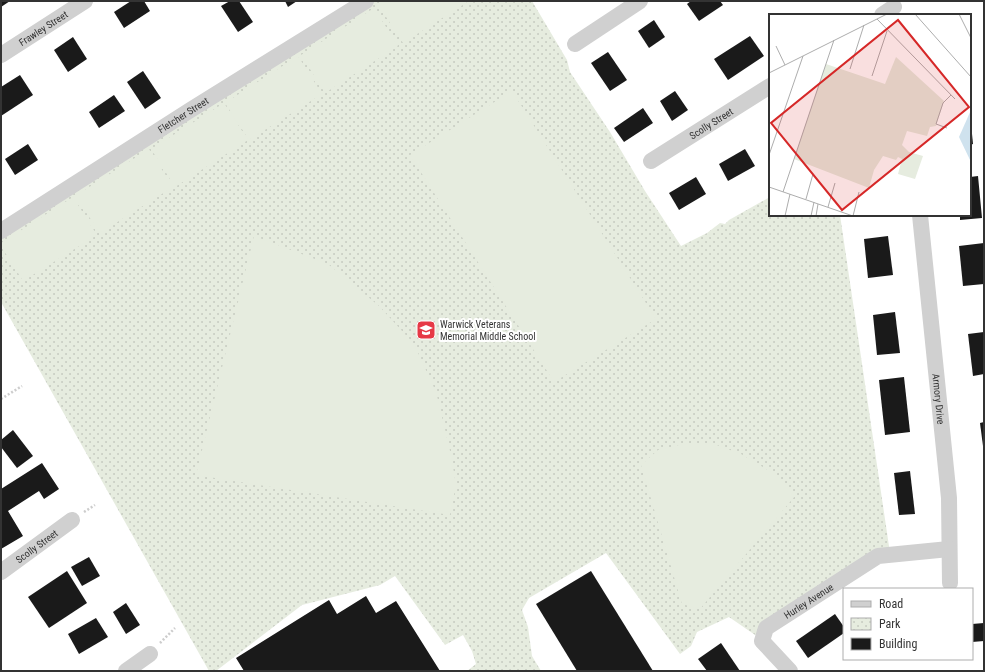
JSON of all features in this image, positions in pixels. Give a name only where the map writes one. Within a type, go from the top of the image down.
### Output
[{"type":"street","name":"Frawley Street","points":[[1,55],[85,1]]},
{"type":"street","name":"Fletcher Street","points":[[1,231],[192,109],[366,1]]},
{"type":"street","points":[[575,44],[640,1]]},
{"type":"street","name":"Scolly Street","points":[[651,161],[769,87]]},
{"type":"street","name":"Armory Drive","points":[[920,216],[949,498],[950,583]]},
{"type":"street","name":"Scolly Street","points":[[1,572],[72,520]]},
{"type":"street","name":"Hurley Avenue","points":[[790,671],[762,641],[766,628],[878,556],[949,550]]},
{"type":"street","points":[[126,671],[150,654]]},
{"type":"path","points":[[1,399],[22,386]]},
{"type":"path","points":[[150,654],[175,628]]},
{"type":"green space","name":"Warwick Veterans Memorial Middle School","points":[[368,1],[532,1],[567,60],[570,72],[610,132],[645,191],[681,246],[707,233],[720,223],[725,224],[729,220],[769,198],[769,216],[840,216],[890,553],[761,639],[729,617],[697,632],[691,646],[680,654],[606,553],[529,598],[522,610],[528,627],[532,656],[541,671],[467,671],[476,664],[472,651],[463,635],[445,645],[395,576],[380,585],[302,605],[216,671],[209,671],[1,302],[1,231]]},
{"type":"green space","points":[[386,1],[469,1],[403,43],[379,6]]},
{"type":"green space","points":[[374,8],[398,46],[325,93],[301,55]]},
{"type":"green space","points":[[298,56],[322,94],[249,140],[225,103]]},
{"type":"green space","points":[[512,91],[656,319],[554,382],[410,155]]},
{"type":"green space","points":[[224,103],[248,140],[175,187],[151,149]]},
{"type":"green space","points":[[149,149],[173,187],[100,233],[75,196]]},
{"type":"green space","points":[[73,197],[97,235],[23,281],[1,246],[1,243]]},
{"type":"green space","points":[[254,236],[328,264],[379,306],[414,344],[436,392],[451,455],[456,485],[450,515],[196,475]]},
{"type":"green space","points":[[683,444],[714,444],[741,454],[771,472],[795,496],[700,609],[682,604],[641,465],[658,450]]},
{"type":"building","points":[[1,1],[10,1],[1,7]]},
{"type":"building","points":[[131,1],[144,1],[150,11],[124,28],[114,12]]},
{"type":"building","points":[[230,1],[239,1],[253,22],[238,32],[221,6]]},
{"type":"building","points":[[285,1],[297,1],[288,7]]},
{"type":"building","points":[[691,1],[720,1],[723,5],[699,21],[687,4]]},
{"type":"building","points":[[654,20],[665,37],[649,48],[638,31]]},
{"type":"building","points":[[750,36],[764,56],[728,80],[714,59]]},
{"type":"building","points":[[73,37],[87,59],[68,72],[54,50]]},
{"type":"building","points":[[608,52],[627,80],[610,91],[591,63]]},
{"type":"building","points":[[143,71],[161,98],[145,109],[127,82]]},
{"type":"building","points":[[20,75],[33,95],[1,116],[1,87]]},
{"type":"building","points":[[675,91],[688,110],[672,121],[660,101]]},
{"type":"building","points":[[114,95],[125,111],[99,128],[89,112]]},
{"type":"building","points":[[643,108],[653,123],[624,142],[614,128]]},
{"type":"building","points":[[971,124],[973,144],[971,145]]},
{"type":"building","points":[[28,144],[38,160],[15,175],[5,159]]},
{"type":"building","points":[[745,149],[755,166],[728,181],[719,164]]},
{"type":"building","points":[[978,176],[982,218],[960,220],[960,216],[971,216],[971,177]]},
{"type":"building","points":[[696,177],[706,194],[679,210],[669,193]]},
{"type":"building","points":[[888,236],[893,275],[868,278],[864,239]]},
{"type":"building","points":[[984,243],[984,284],[963,286],[959,246]]},
{"type":"building","points":[[895,312],[900,353],[877,355],[873,315]]},
{"type":"building","points":[[984,332],[984,374],[973,376],[968,334]]},
{"type":"building","points":[[904,377],[910,432],[885,435],[879,380]]},
{"type":"building","points":[[984,422],[984,446],[983,446],[980,423]]},
{"type":"building","points":[[13,430],[33,456],[17,468],[1,447],[1,440]]},
{"type":"building","points":[[42,463],[59,489],[44,499],[39,491],[8,511],[23,536],[1,549],[1,489]]},
{"type":"building","points":[[910,471],[915,514],[899,515],[894,473]]},
{"type":"building","points":[[89,557],[100,576],[82,586],[71,567]]},
{"type":"building","points":[[67,571],[87,603],[49,628],[28,597]]},
{"type":"building","points":[[591,571],[653,671],[577,671],[536,604]]},
{"type":"building","points":[[366,596],[376,613],[396,601],[440,671],[244,671],[236,658],[329,600],[337,614]]},
{"type":"building","points":[[126,603],[140,625],[126,634],[113,612]]},
{"type":"building","points":[[835,614],[843,626],[843,634],[808,658],[796,641]]},
{"type":"building","points":[[96,618],[108,637],[79,654],[68,634]]},
{"type":"building","points":[[984,623],[984,641],[973,642],[973,624]]},
{"type":"building","points":[[721,643],[740,671],[707,671],[698,659]]},
{"type":"place","name":"Warwick Veterans Memorial Middle School","points":[[426,330]]}]
